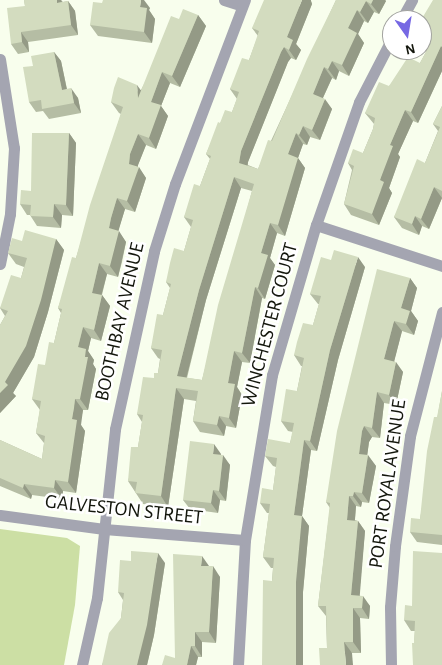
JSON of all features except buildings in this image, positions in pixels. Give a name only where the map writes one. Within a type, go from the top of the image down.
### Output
[{"type":"street","points":[[224,0],[244,3]]},
{"type":"street","name":"BOOTHBAY AVENUE","points":[[82,665],[97,598],[115,429],[154,251],[178,175],[244,3]]},
{"type":"street","name":"WINCHESTER COURT","points":[[238,665],[245,540],[272,375],[316,225],[359,102],[382,57]]},
{"type":"street","points":[[0,59],[14,148],[10,214],[0,264]]},
{"type":"street","points":[[316,225],[442,266]]},
{"type":"street","name":"PORT ROYAL AVENUE","points":[[391,665],[390,607],[395,546],[410,436],[442,312]]},
{"type":"street","name":"GALVESTON STREET","points":[[0,515],[104,529],[245,540]]},
{"type":"green space","points":[[0,529],[67,538],[80,546],[75,605],[64,665],[0,665]]}]
